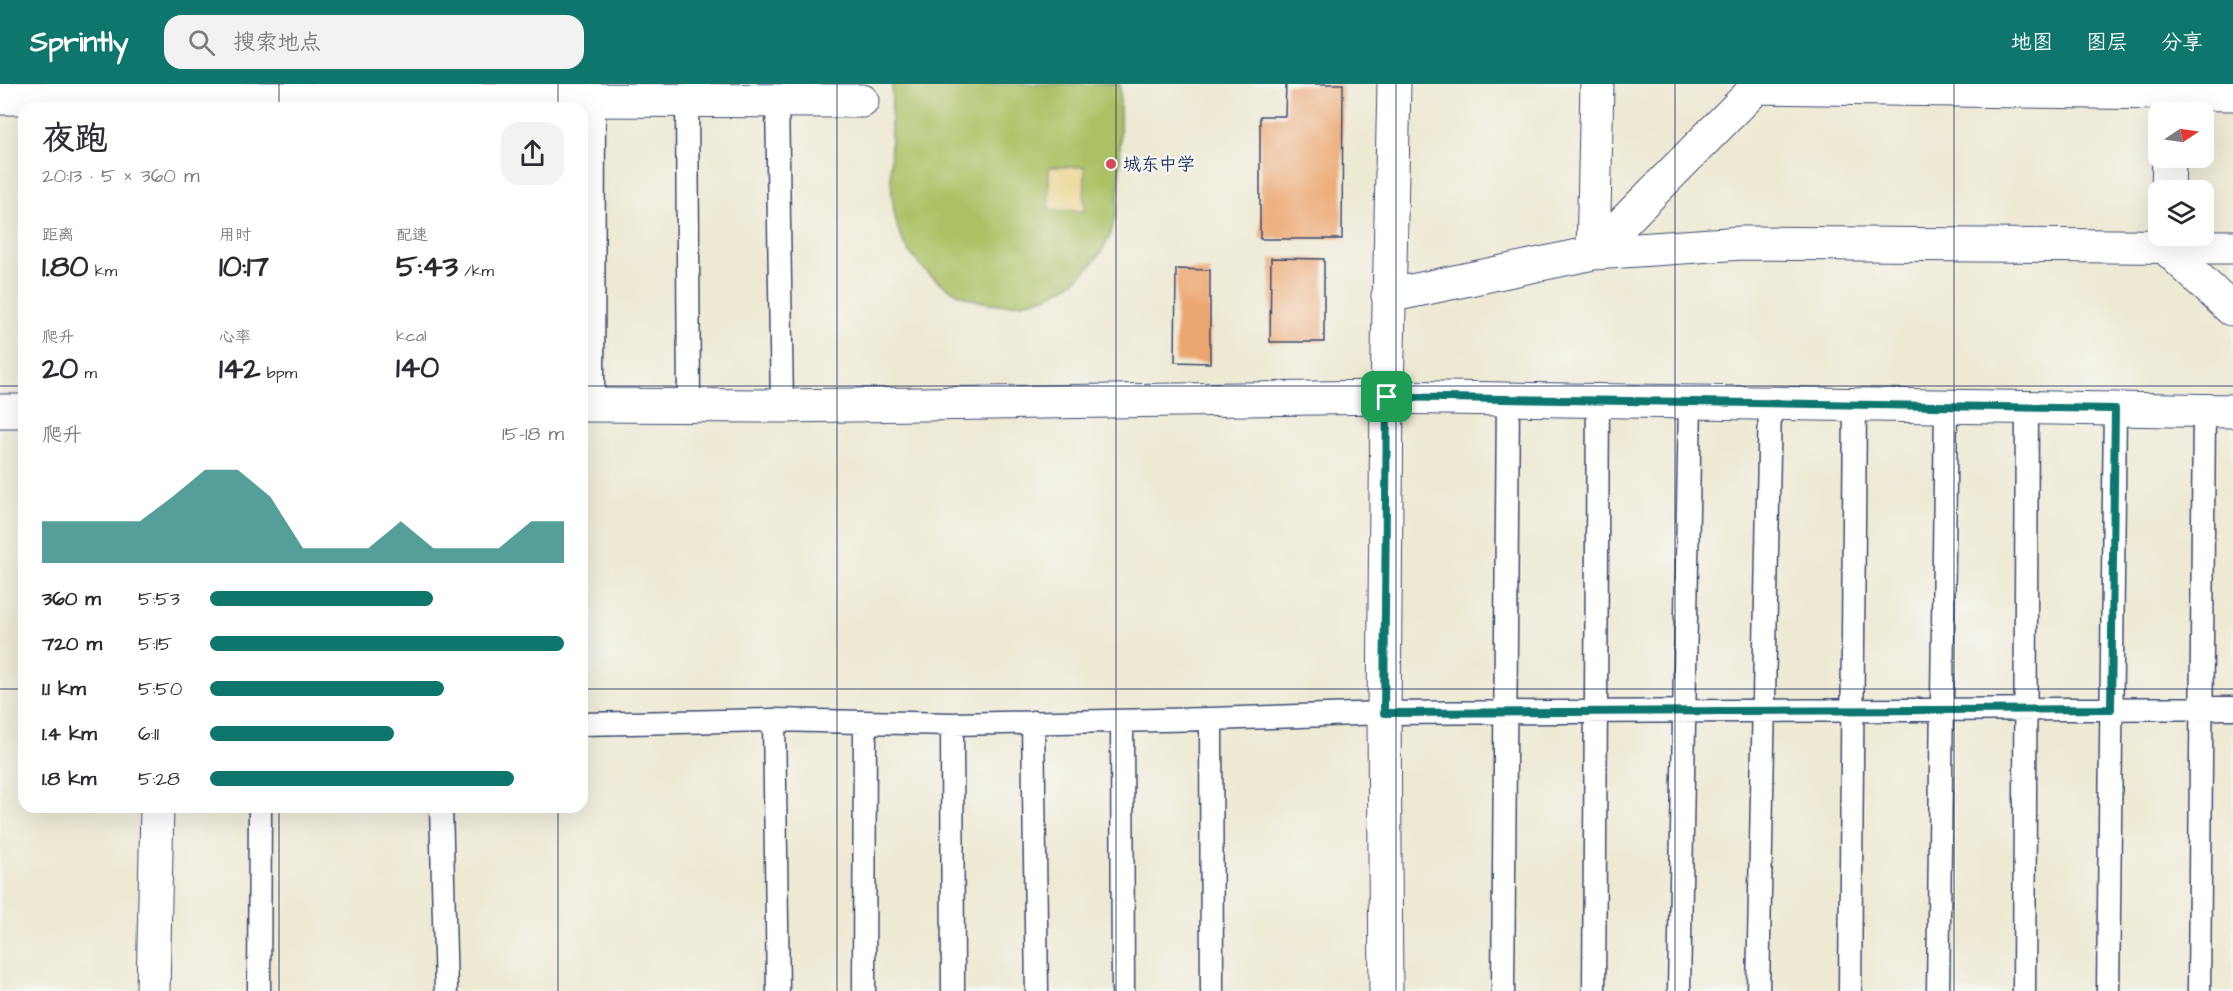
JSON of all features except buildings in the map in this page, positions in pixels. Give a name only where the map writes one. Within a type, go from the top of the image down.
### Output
[{"type":"street","points":[[1386,991],[1384,713],[1388,296],[1394,84]]},
{"type":"street","points":[[1593,252],[1597,84]]},
{"type":"street","points":[[1593,252],[1757,86],[2172,96],[2233,93]]},
{"type":"street","points":[[0,98],[47,91],[168,97],[268,97],[351,91],[445,91],[533,92],[594,100],[637,92],[687,99],[862,100]]},
{"type":"street","points":[[1388,296],[1593,252],[1742,243],[2148,241]]},
{"type":"street","points":[[2214,245],[2233,247]]},
{"type":"street","points":[[2170,246],[2231,309]]},
{"type":"street","points":[[588,405],[782,406],[1387,397],[2219,410]]},
{"type":"street","points":[[0,411],[18,411]]},
{"type":"street","points":[[153,991],[157,813]]},
{"type":"lane","points":[[687,99],[689,404]]},
{"type":"lane","points":[[588,361],[594,100]]},
{"type":"lane","points":[[777,100],[782,406]]},
{"type":"lane","points":[[1503,991],[1508,399]]},
{"type":"lane","points":[[1594,991],[1598,400]]},
{"type":"lane","points":[[1679,991],[1690,402]]},
{"type":"lane","points":[[1758,991],[1770,403]]},
{"type":"lane","points":[[1850,991],[1855,405]]},
{"type":"lane","points":[[1938,991],[1946,406]]},
{"type":"lane","points":[[2024,991],[2027,407]]},
{"type":"lane","points":[[2108,991],[2115,409]]},
{"type":"lane","points":[[2199,991],[2202,708],[2219,410]]},
{"type":"lane","points":[[588,724],[774,720],[865,724],[952,724],[1384,713],[2233,708]]},
{"type":"lane","points":[[1211,719],[1212,991]]},
{"type":"lane","points":[[774,720],[778,991]]},
{"type":"lane","points":[[1122,721],[1123,991]]},
{"type":"lane","points":[[1033,722],[1037,991]]},
{"type":"lane","points":[[864,991],[865,724]]},
{"type":"lane","points":[[952,724],[953,991]]},
{"type":"lane","points":[[259,991],[260,813]]},
{"type":"lane","points":[[441,813],[446,991]]},
{"type":"green space","points":[[892,84],[1120,84],[1120,168],[1116,211],[1112,230],[1105,246],[1088,268],[1068,285],[1045,297],[1021,303],[996,304],[971,299],[948,288],[926,271],[903,241],[894,213],[891,176]]},
{"type":"sand","points":[[1049,167],[1085,167],[1084,211],[1049,210]]},
{"type":"place","name":"城东中学","points":[[1111,164]]},
{"type":"route","points":[[1387,397],[2115,409],[2111,709],[1384,713],[1387,397]]}]
